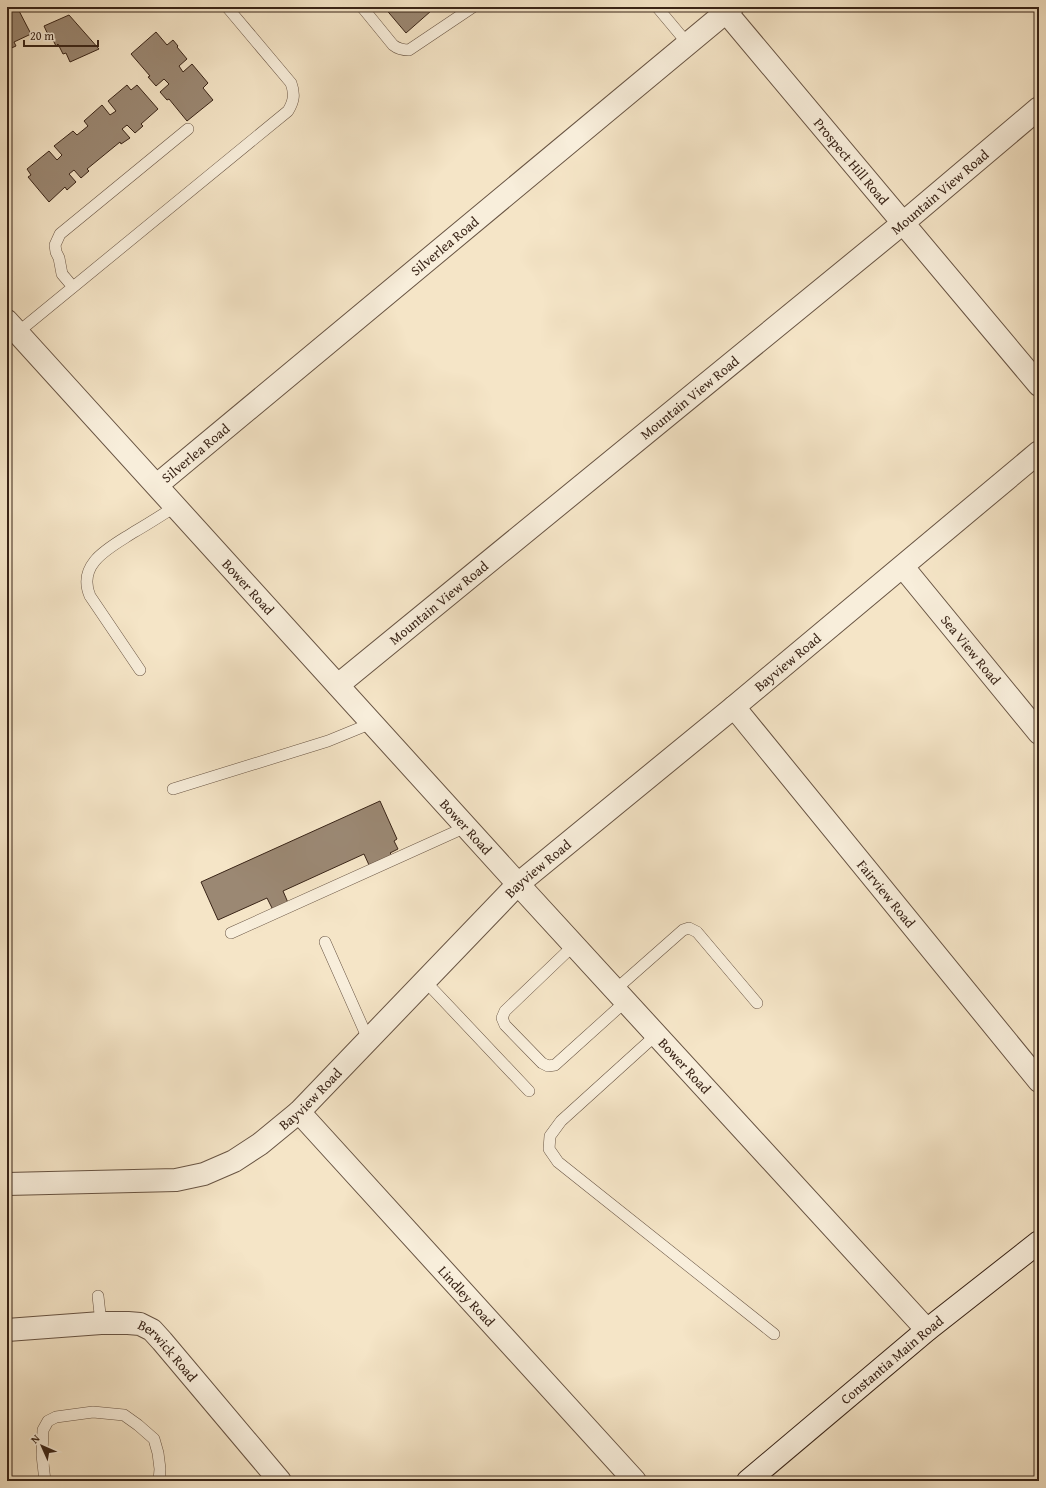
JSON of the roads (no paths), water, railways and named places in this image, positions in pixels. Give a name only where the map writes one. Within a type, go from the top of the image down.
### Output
[{"type":"street","name":"Silverlea Road","points":[[157,485],[729,10]]},
{"type":"street","name":"Prospect Hill Road","points":[[729,10],[1039,385]]},
{"type":"street","name":"Mountain View Road","points":[[338,685],[904,223],[1039,108]]},
{"type":"street","name":"Bower Road","points":[[12,327],[620,996],[927,1330]]},
{"type":"street","name":"Bayview Road","points":[[7,1184],[176,1180],[204,1174],[234,1161],[260,1144],[299,1112],[518,884],[903,567],[1039,452]]},
{"type":"street","name":"Sea View Road","points":[[903,567],[1039,732]]},
{"type":"street","name":"Fairview Road","points":[[734,707],[1039,1081]]},
{"type":"street","name":"Lindley Road","points":[[299,1112],[635,1481]]},
{"type":"street","name":"Constantia Main Road","points":[[748,1481],[927,1330],[1039,1242]]},
{"type":"street","name":"Berwick Road","points":[[7,1330],[101,1323],[140,1324],[152,1330],[280,1481]]},
{"type":"lane","points":[[12,327],[73,287],[282,117],[290,107],[294,95],[291,83],[227,7]]},
{"type":"lane","points":[[362,7],[393,45],[402,50],[409,50],[473,7]]},
{"type":"lane","points":[[657,7],[688,44]]},
{"type":"lane","points":[[73,287],[62,274],[59,258],[56,252],[55,244],[60,234],[188,129]]},
{"type":"lane","points":[[140,670],[90,596],[87,588],[87,577],[91,565],[102,552],[176,506]]},
{"type":"lane","points":[[173,790],[328,741],[372,723]]},
{"type":"lane","points":[[231,933],[466,826]]},
{"type":"lane","points":[[574,945],[505,1011],[502,1018],[505,1025],[542,1062],[548,1066],[555,1065],[683,930],[689,928],[697,932],[757,1003]]},
{"type":"lane","points":[[325,942],[368,1039]]},
{"type":"lane","points":[[425,981],[529,1091]]},
{"type":"lane","points":[[656,1035],[561,1121],[550,1136],[549,1149],[558,1162],[774,1334]]},
{"type":"lane","points":[[98,1296],[101,1323]]},
{"type":"lane","points":[[45,1481],[42,1455],[43,1430],[48,1421],[56,1417],[93,1412],[124,1416],[138,1425],[154,1439],[160,1469],[159,1481]]}]
